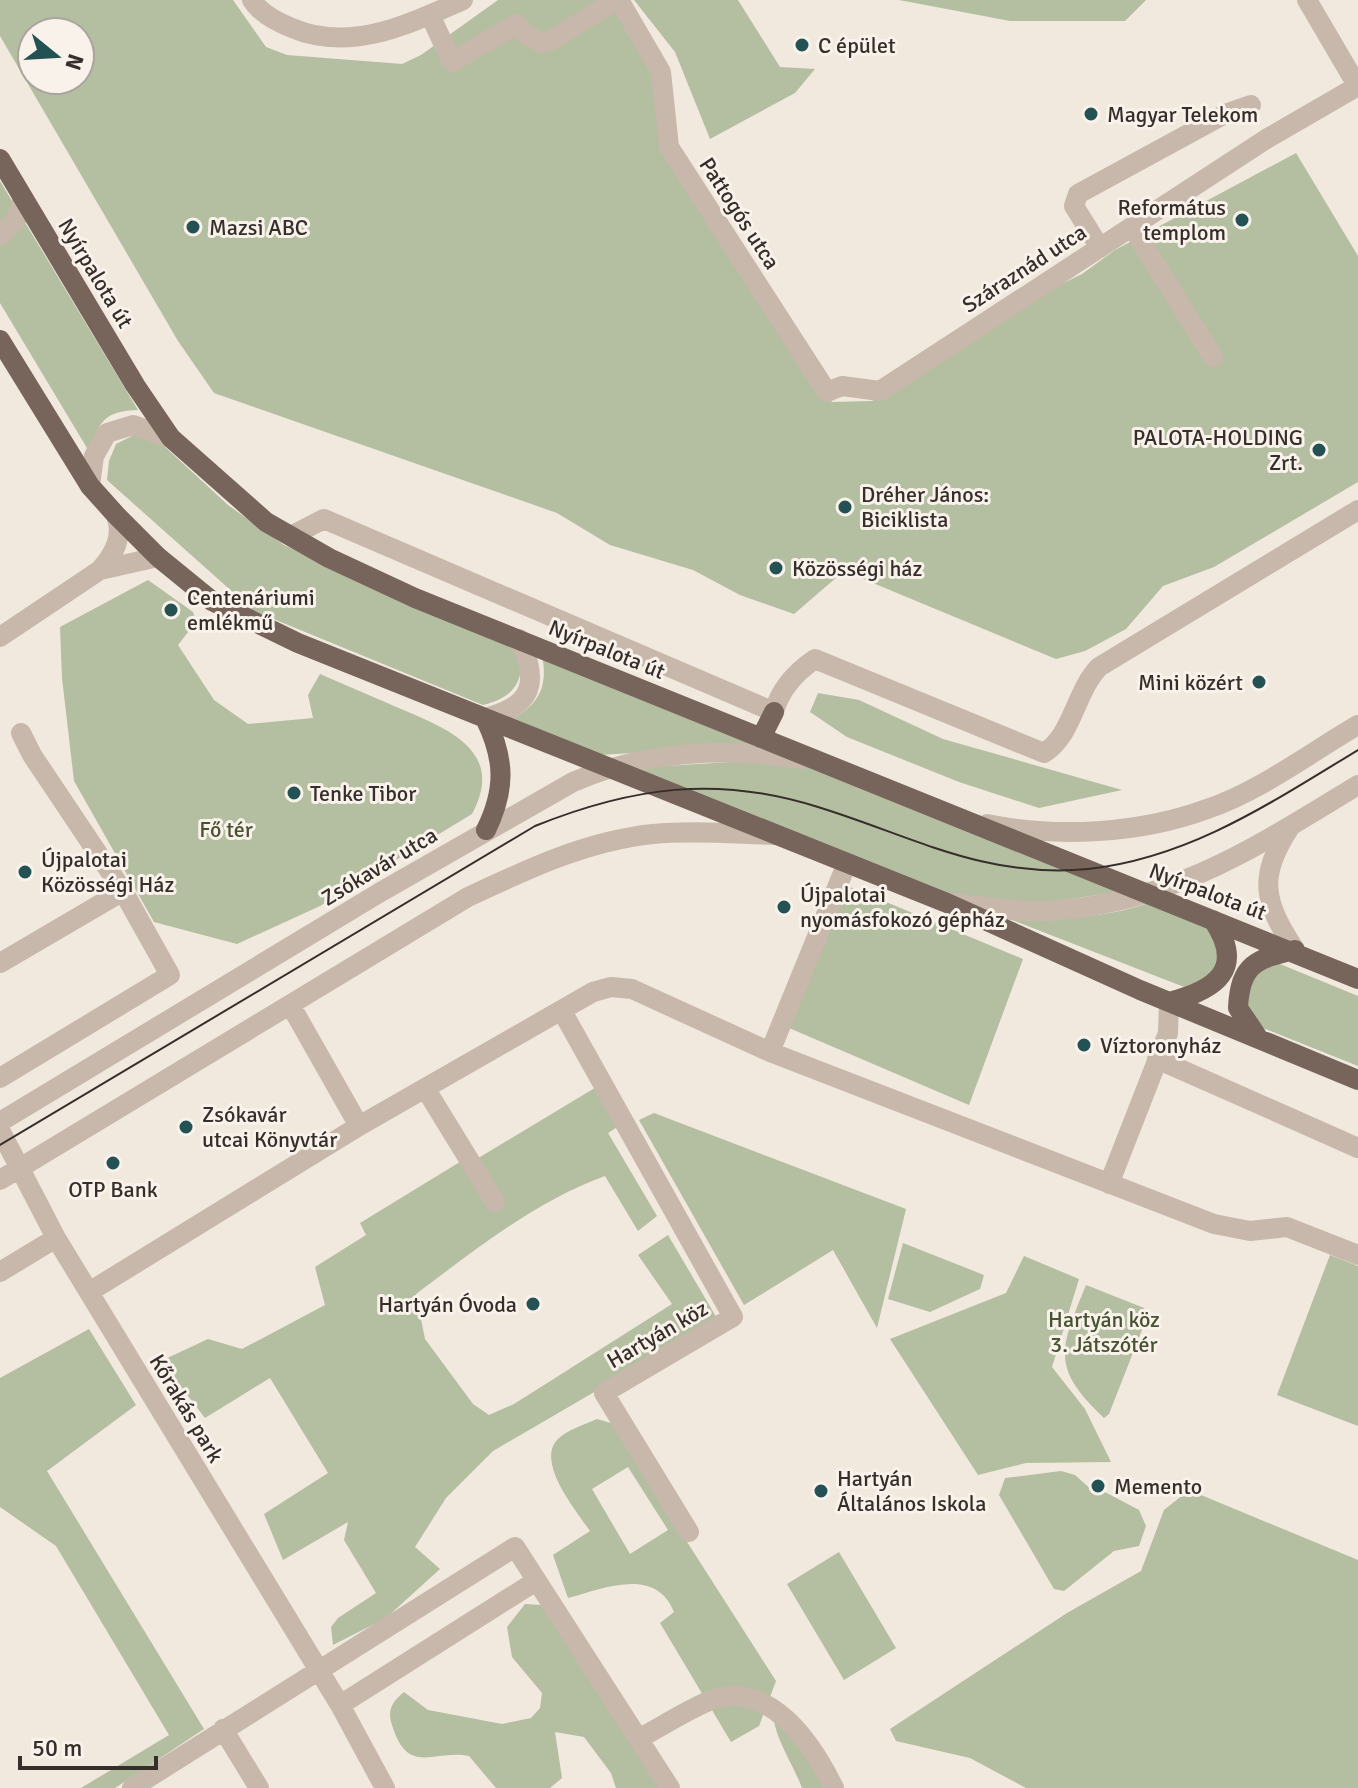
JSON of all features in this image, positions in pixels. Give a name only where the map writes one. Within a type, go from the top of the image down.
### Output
[{"type":"main road","name":"Nyírpalota út","points":[[0,159],[135,385],[171,438],[242,502],[291,536],[415,598],[1213,920],[1295,950],[1358,979]]},
{"type":"main road","points":[[0,340],[90,486],[158,557],[212,601],[255,624],[947,903],[1169,1002],[1358,1080]]},
{"type":"main road","points":[[761,738],[774,712]]},
{"type":"main road","points":[[485,718],[497,743],[503,767],[498,806],[486,830]]},
{"type":"main road","points":[[1169,1002],[1201,994],[1221,976],[1227,947],[1213,920]]},
{"type":"main road","points":[[1259,1039],[1238,1008],[1243,979],[1253,963],[1295,950]]},
{"type":"street","points":[[256,2],[279,23],[305,34],[345,39],[376,34],[463,0]]},
{"type":"street","points":[[430,15],[452,62],[516,24],[528,36],[543,43],[552,40],[618,0]]},
{"type":"street","name":"Pattogós utca","points":[[618,0],[661,72],[669,147],[827,392],[842,386],[880,391]]},
{"type":"street","points":[[1307,0],[1358,87]]},
{"type":"street","name":"Száraznád utca","points":[[880,391],[1268,138],[1358,87]]},
{"type":"street","points":[[1100,248],[1074,206],[1078,194],[1225,114],[1251,105]]},
{"type":"street","points":[[0,236],[16,220],[23,198]]},
{"type":"street","points":[[1132,227],[1213,357]]},
{"type":"street","points":[[90,486],[94,456],[107,433],[133,425],[171,438]]},
{"type":"street","points":[[291,536],[324,519],[774,712],[778,698],[800,669],[815,659],[1044,753],[1057,745],[1086,680],[1099,667],[1358,510]]},
{"type":"street","points":[[0,637],[100,570],[113,554],[119,539],[116,515]]},
{"type":"street","points":[[100,570],[158,557]]},
{"type":"street","points":[[485,718],[507,713],[523,701],[531,684],[531,664],[519,639]]},
{"type":"street","points":[[964,819],[1055,833],[1094,831],[1170,819],[1206,810],[1234,797],[1358,725]]},
{"type":"street","points":[[0,1078],[170,975],[123,891],[32,755],[21,733]]},
{"type":"street","name":"Zsókavár utca","points":[[0,1122],[486,830],[573,782],[606,768],[650,759],[710,753],[758,752],[815,760]]},
{"type":"street","points":[[947,903],[1046,911],[1151,895],[1193,879],[1358,785]]},
{"type":"street","points":[[1290,826],[1274,856],[1267,887],[1268,902],[1295,950]]},
{"type":"street","points":[[0,1180],[468,897],[545,861],[596,845],[652,834],[780,835]]},
{"type":"street","points":[[770,1052],[847,863]]},
{"type":"street","points":[[0,963],[123,891]]},
{"type":"street","points":[[89,1292],[359,1126],[593,992],[611,987],[632,989],[770,1052],[1214,1224],[1250,1231],[1287,1227],[1358,1255]]},
{"type":"street","points":[[1109,1184],[1168,1033],[1169,1002]]},
{"type":"street","points":[[291,1006],[359,1126]]},
{"type":"street","name":"Hartyán köz","points":[[562,1011],[733,1317],[604,1393],[689,1532]]},
{"type":"street","points":[[1157,1059],[1358,1148]]},
{"type":"street","points":[[425,1088],[495,1202]]},
{"type":"street","name":"Kőrakás park","points":[[0,1130],[56,1238],[317,1672],[340,1705],[385,1788]]},
{"type":"street","points":[[0,1272],[56,1238]]},
{"type":"street","points":[[132,1788],[515,1547],[670,1788]]},
{"type":"street","points":[[340,1705],[536,1581]]},
{"type":"street","points":[[638,1739],[712,1700],[739,1698],[777,1709],[805,1738],[834,1788]]},
{"type":"street","points":[[223,1729],[259,1788]]},
{"type":"green space","points":[[0,0],[233,0],[266,47],[287,55],[402,64],[421,55],[498,0],[611,0],[663,78],[675,173],[832,402],[872,401],[1008,310],[1082,274],[1115,250],[1296,153],[1358,256],[1358,482],[1214,567],[1163,586],[1126,629],[1085,651],[1056,659],[844,571],[794,614],[740,595],[693,570],[610,545],[557,513],[214,393],[178,341],[35,96],[96,96],[96,16],[16,16],[16,63],[0,36]]},
{"type":"green space","points":[[634,0],[738,0],[780,67],[815,69],[795,93],[710,139],[675,52]]},
{"type":"green space","points":[[899,0],[1146,0],[1125,21],[1010,21]]},
{"type":"green space","points":[[0,181],[138,410],[117,413],[104,420],[90,453],[0,303]]},
{"type":"green space","points":[[134,435],[164,446],[228,505],[284,545],[519,646],[521,668],[516,685],[504,697],[483,705],[254,611],[107,480],[109,461],[116,444]]},
{"type":"green space","name":"Fő tér","points":[[148,580],[193,612],[196,622],[178,645],[214,700],[248,724],[313,718],[308,695],[320,674],[419,717],[453,734],[477,758],[482,774],[481,792],[472,814],[320,906],[237,944],[154,922],[74,781],[62,678],[60,627]]},
{"type":"green space","points":[[542,655],[766,745],[600,755],[513,718],[530,706],[540,692],[544,676]]},
{"type":"green space","points":[[818,693],[859,700],[943,739],[1122,790],[1039,808],[959,782],[847,737],[810,712]]},
{"type":"green space","points":[[797,758],[1122,891],[1041,904],[955,896],[632,768]]},
{"type":"green space","points":[[843,884],[1023,959],[969,1105],[789,1028]]},
{"type":"green space","points":[[1149,903],[1216,930],[1223,959],[1197,992],[997,914],[1074,918]]},
{"type":"green space","points":[[1275,962],[1358,996],[1358,1066],[1263,1028],[1246,1012],[1249,977]]},
{"type":"green space","points":[[598,1086],[619,1126],[608,1133],[657,1216],[638,1231],[605,1176],[554,1199],[506,1228],[416,1294],[425,1339],[473,1404],[489,1415],[514,1404],[672,1304],[638,1255],[668,1235],[718,1320],[493,1451],[446,1498],[415,1547],[440,1569],[386,1618],[333,1645],[331,1627],[338,1618],[376,1593],[344,1540],[348,1522],[283,1560],[264,1514],[328,1473],[270,1378],[205,1418],[161,1361],[208,1339],[242,1349],[325,1305],[315,1267],[366,1235],[360,1223],[468,1157],[475,1160]]},
{"type":"green space","points":[[654,1113],[906,1209],[877,1328],[833,1250],[744,1305],[639,1120]]},
{"type":"green space","points":[[903,1243],[984,1275],[980,1289],[930,1312],[888,1299]]},
{"type":"green space","points":[[1330,1255],[1358,1266],[1358,1426],[1277,1395]]},
{"type":"green space","points":[[1024,1256],[1079,1279],[1052,1367],[1085,1409],[1111,1462],[1026,1463],[978,1475],[890,1339],[1006,1293]]},
{"type":"green space","name":"Hartyán köz 3. Játszótér","points":[[1086,1285],[1144,1308],[1147,1317],[1109,1414],[1104,1418],[1075,1385],[1065,1356],[1070,1326]]},
{"type":"green space","points":[[89,1329],[136,1405],[47,1471],[204,1729],[115,1788],[81,1788],[169,1735],[56,1546],[0,1507],[0,1378]]},
{"type":"green space","points":[[597,1419],[611,1423],[776,1681],[759,1726],[731,1742],[660,1623],[674,1612],[666,1598],[655,1589],[628,1584],[568,1598],[553,1555],[590,1531],[561,1487],[551,1461],[552,1450],[561,1436]],"holes":[[[628,1467],[668,1530],[630,1554],[592,1489]]]},
{"type":"green space","points":[[1061,1471],[1075,1475],[1094,1492],[1103,1491],[1139,1510],[1146,1526],[1139,1546],[1114,1551],[1064,1591],[1054,1589],[999,1495],[1005,1478]]},
{"type":"green space","points":[[1189,1490],[1358,1560],[1358,1788],[1026,1788],[970,1758],[896,1741],[890,1729],[1067,1613],[1141,1571],[1164,1510]]},
{"type":"green space","points":[[839,1552],[896,1648],[844,1680],[787,1584]]},
{"type":"green space","points":[[525,1604],[541,1605],[661,1788],[616,1788],[611,1773],[584,1737],[555,1732],[562,1778],[550,1788],[496,1788],[469,1756],[414,1756],[398,1741],[390,1711],[404,1692],[428,1710],[502,1724],[531,1718],[540,1708],[542,1693],[512,1657],[507,1627]]},
{"type":"green space","points":[[775,1709],[827,1788],[802,1788],[778,1736]]},
{"type":"tram line","points":[[0,1145],[535,826],[606,802],[675,790],[745,791],[818,807],[950,853],[982,861],[1016,868],[1088,869],[1125,863],[1196,840],[1262,808],[1358,750]]},
{"type":"place","name":"C épület","points":[[802,45]]},
{"type":"place","name":"Magyar Telekom","points":[[1091,114]]},
{"type":"place","name":"Református templom","points":[[1242,220]]},
{"type":"place","name":"Mazsi ABC","points":[[193,227]]},
{"type":"place","name":"PALOTA-HOLDING Zrt.","points":[[1319,450]]},
{"type":"place","name":"Dréher János: Biciklista","points":[[845,507]]},
{"type":"place","name":"Közösségi ház","points":[[776,568]]},
{"type":"place","name":"Centenáriumi emlékmű","points":[[171,610]]},
{"type":"place","name":"Mini közért","points":[[1259,682]]},
{"type":"place","name":"Tenke Tibor","points":[[294,793]]},
{"type":"place","name":"Újpalotai Közösségi Ház","points":[[25,872]]},
{"type":"place","name":"Újpalotai nyomásfokozó gépház","points":[[784,907]]},
{"type":"place","name":"Víztoronyház","points":[[1084,1045]]},
{"type":"place","name":"Zsókavár utcai Könyvtár","points":[[186,1127]]},
{"type":"place","name":"OTP Bank","points":[[113,1163]]},
{"type":"place","name":"Hartyán Óvoda","points":[[533,1304]]},
{"type":"place","name":"Memento","points":[[1098,1486]]},
{"type":"place","name":"Hartyán Általános Iskola","points":[[821,1491]]}]
